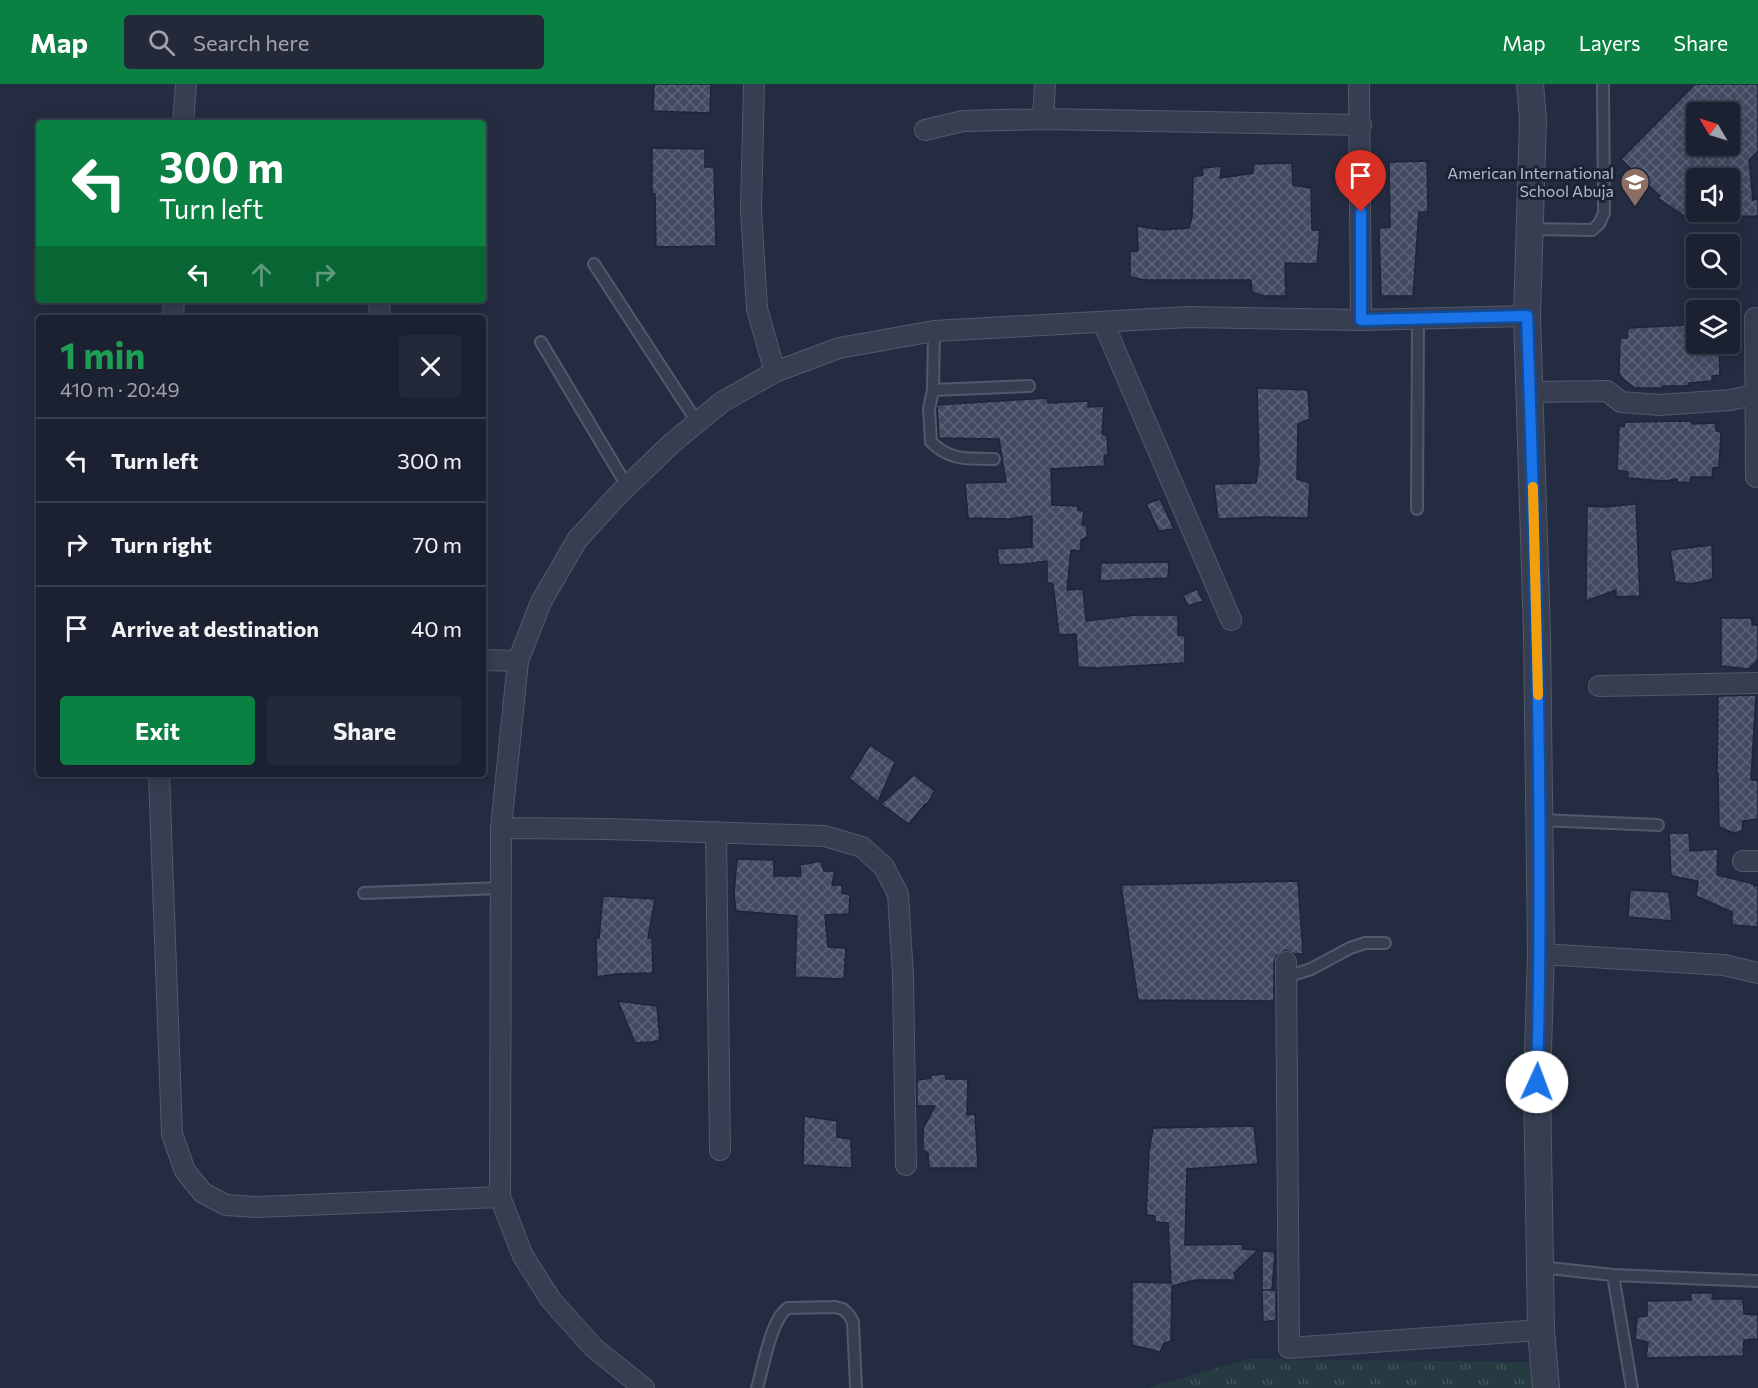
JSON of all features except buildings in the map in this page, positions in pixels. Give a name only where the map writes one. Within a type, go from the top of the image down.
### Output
[{"type":"street","points":[[183,120],[186,84]]},
{"type":"street","points":[[754,84],[751,210],[758,309],[775,372]]},
{"type":"street","points":[[1043,119],[1045,84]]},
{"type":"street","points":[[1359,84],[1361,320]]},
{"type":"street","points":[[1530,84],[1533,119],[1527,316],[1537,634],[1541,954],[1537,1082],[1541,1330],[1546,1388]]},
{"type":"street","points":[[925,130],[963,121],[1043,119],[1361,125]]},
{"type":"street","points":[[644,1388],[594,1348],[551,1300],[523,1256],[500,1197],[501,828],[518,661],[541,602],[577,540],[627,486],[722,402],[775,372],[839,348],[934,332],[1188,317],[1361,320],[1527,316]]},
{"type":"street","points":[[1755,318],[1756,477]]},
{"type":"street","points":[[1103,322],[1231,620]]},
{"type":"street","points":[[1530,392],[1607,391],[1621,402],[1660,405],[1744,398],[1757,391]]},
{"type":"street","points":[[486,660],[518,661]]},
{"type":"street","points":[[1599,686],[1758,683]]},
{"type":"street","points":[[159,777],[172,1134],[185,1171],[202,1193],[226,1205],[257,1207],[500,1197]]},
{"type":"street","points":[[501,828],[825,836],[862,847],[884,867],[898,894],[903,976],[906,1165]]},
{"type":"street","points":[[717,832],[720,1150]]},
{"type":"street","points":[[1541,954],[1724,965],[1758,973]]},
{"type":"street","points":[[1286,970],[1289,1348],[1541,1330]]},
{"type":"lane","points":[[1530,229],[1593,230],[1599,224],[1604,213],[1603,84]]},
{"type":"lane","points":[[594,264],[697,422]]},
{"type":"lane","points":[[1417,509],[1418,319]]},
{"type":"lane","points":[[934,332],[933,390],[929,409],[931,442],[943,453],[952,456],[994,459]]},
{"type":"lane","points":[[541,342],[627,486]]},
{"type":"lane","points":[[933,390],[1029,386]]},
{"type":"lane","points":[[1539,820],[1658,825]]},
{"type":"lane","points":[[364,892],[501,888]]},
{"type":"lane","points":[[1286,970],[1311,969],[1350,948],[1365,943],[1385,943]]},
{"type":"lane","points":[[1540,1267],[1613,1275],[1758,1281]]},
{"type":"lane","points":[[1613,1275],[1632,1388]]},
{"type":"lane","points":[[757,1388],[774,1328],[783,1311],[788,1308],[835,1307],[843,1309],[853,1322],[856,1388]]},
{"type":"green space","points":[[1248,1359],[1534,1362],[1533,1388],[1148,1388]]},
{"type":"slow traffic","points":[[1533,487],[1538,695]]},
{"type":"place","name":"American International School Abuja","points":[[1635,208]]},
{"type":"route","points":[[1361,212],[1361,320],[1527,316],[1537,634],[1541,954],[1537,1082]]}]
